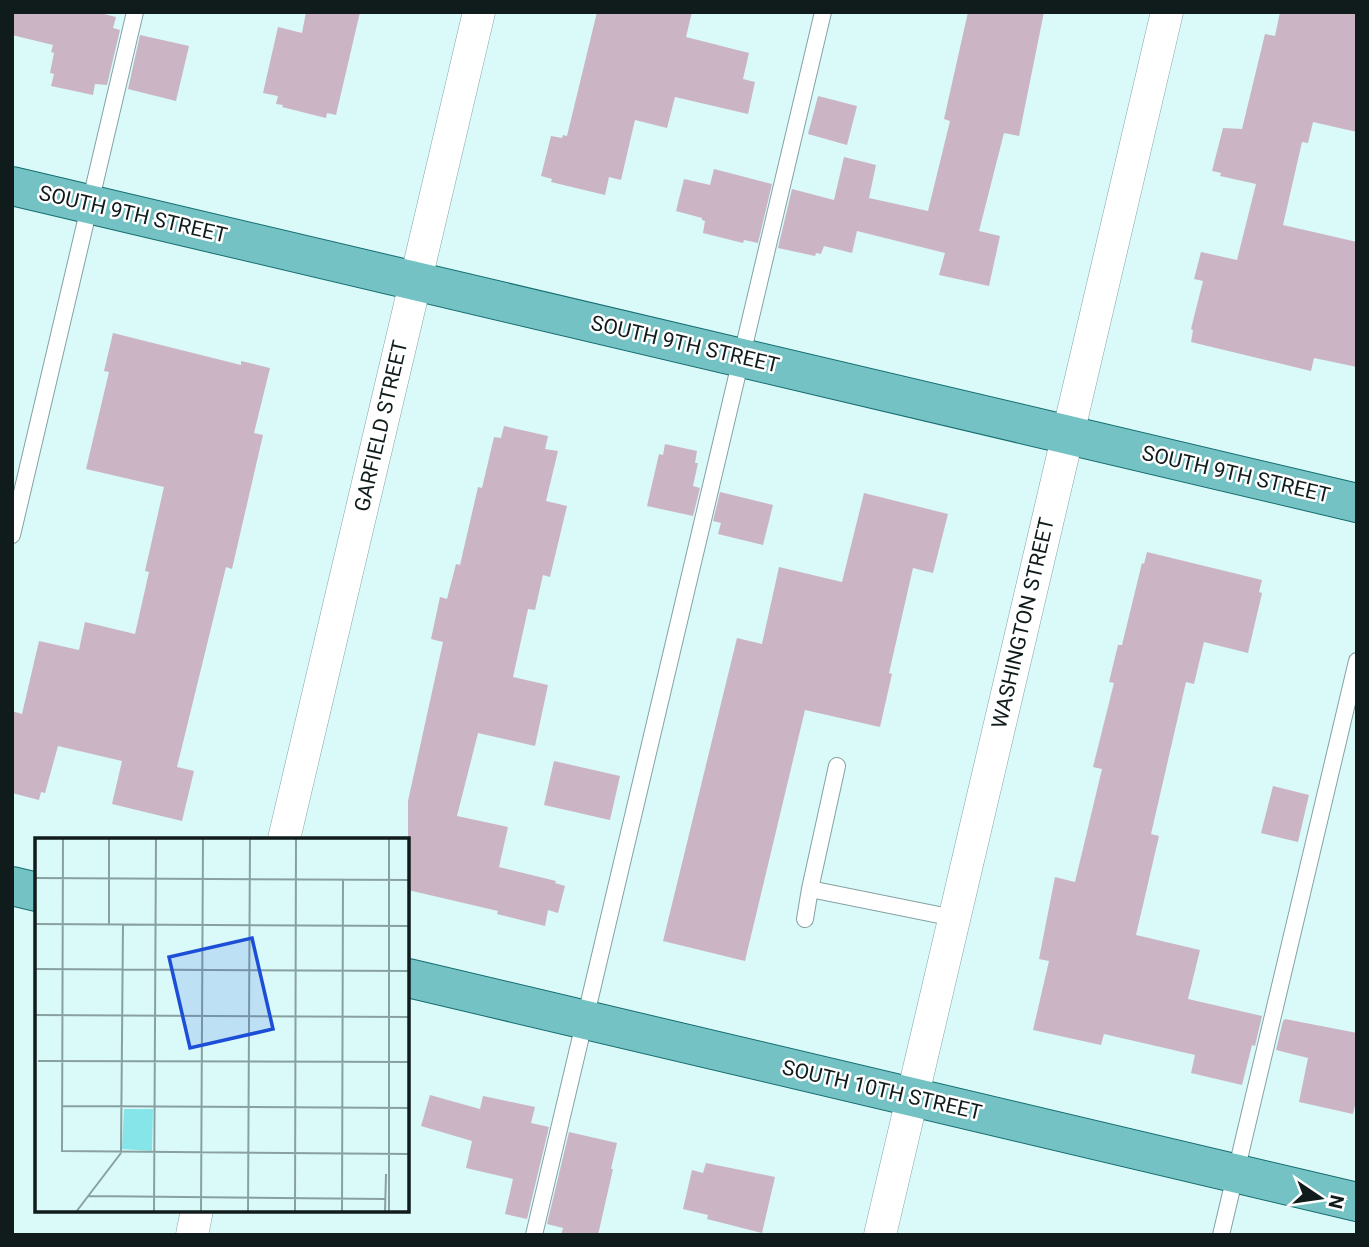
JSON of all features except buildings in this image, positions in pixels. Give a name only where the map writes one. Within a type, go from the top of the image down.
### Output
[{"type":"main road","name":"SOUTH 9TH STREET","points":[[12,186],[1357,503]]},
{"type":"main road","points":[[12,886],[35,892]]},
{"type":"main road","name":"SOUTH 10TH STREET","points":[[410,978],[1357,1202]]},
{"type":"street","name":"GARFIELD STREET","points":[[284,838],[479,12]]},
{"type":"street","name":"WASHINGTON STREET","points":[[880,1235],[1167,12]]},
{"type":"street","points":[[192,1235],[197,1212]]},
{"type":"lane","points":[[12,536],[135,12]]},
{"type":"lane","points":[[534,1235],[823,12]]},
{"type":"lane","points":[[1221,1235],[1357,661]]},
{"type":"lane","points":[[805,919],[837,766]]},
{"type":"lane","points":[[810,889],[954,918]]}]
